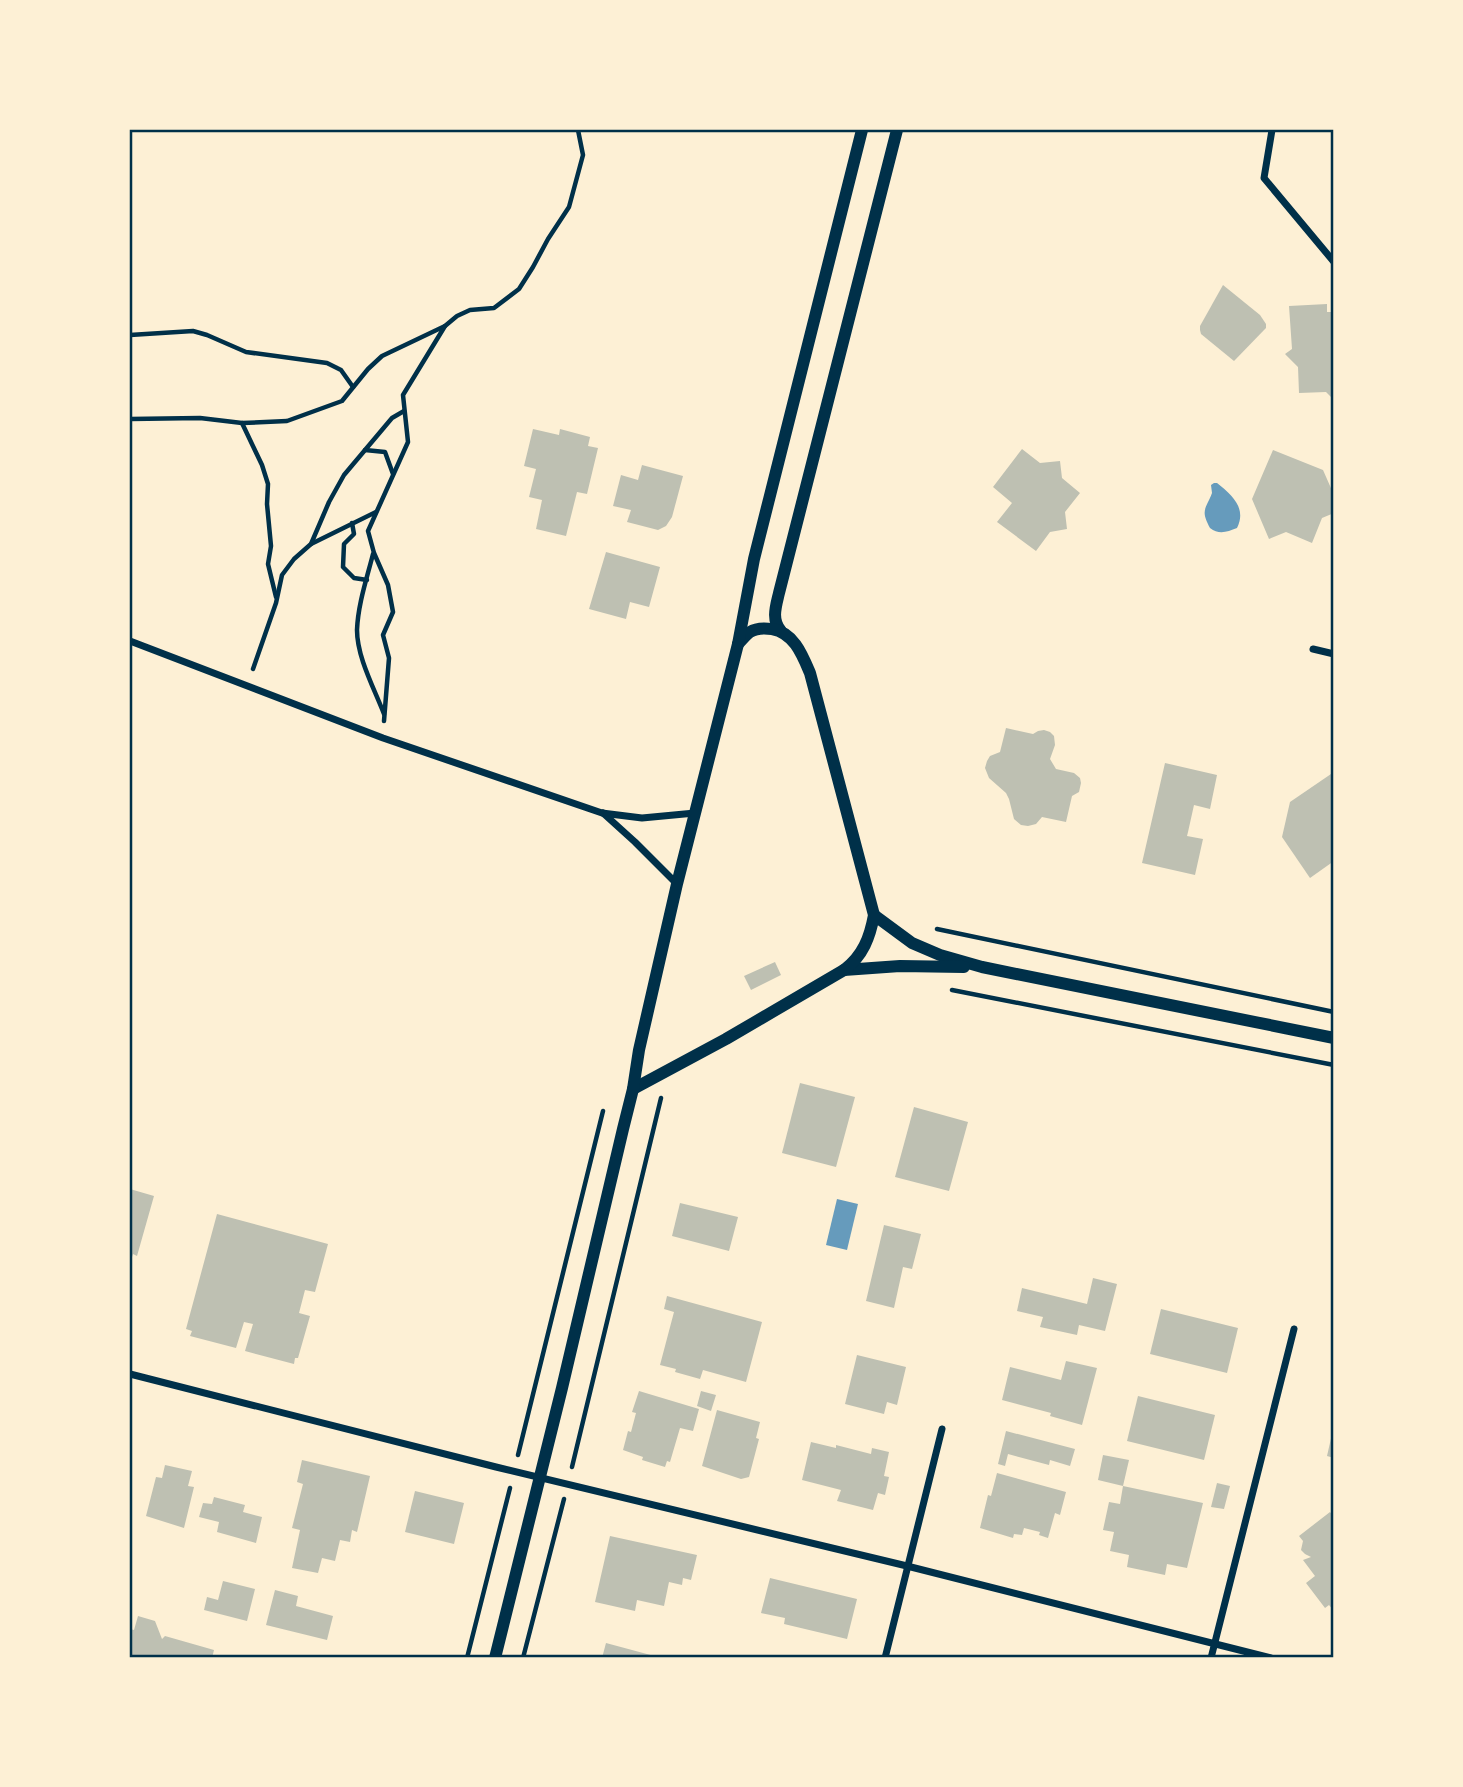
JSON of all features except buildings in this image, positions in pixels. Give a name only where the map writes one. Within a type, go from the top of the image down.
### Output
[{"type":"street","points":[[495,1657],[633,1088],[639,1050],[677,884],[738,644],[754,559],[862,130]]},
{"type":"street","points":[[633,1088],[668,1071],[844,970],[860,955],[870,934],[874,915],[810,673],[795,642],[776,625],[775,618],[779,593],[897,130]]},
{"type":"street","points":[[1272,130],[1265,178],[1334,262]]},
{"type":"street","points":[[738,644],[751,631],[763,628],[781,631]]},
{"type":"street","points":[[130,640],[383,738],[602,813],[642,818],[695,813]]},
{"type":"street","points":[[1313,649],[1334,654]]},
{"type":"street","points":[[602,813],[677,884]]},
{"type":"street","points":[[874,915],[912,943],[940,955],[982,967],[1334,1038]]},
{"type":"street","points":[[844,970],[900,966],[982,967]]},
{"type":"street","points":[[639,1050],[642,1062],[650,1069],[668,1071]]},
{"type":"street","points":[[1212,1657],[1294,1329]]},
{"type":"street","points":[[130,1386],[131,1374],[568,1485],[1271,1657]]},
{"type":"street","points":[[885,1657],[942,1429]]},
{"type":"path","points":[[130,419],[200,418],[242,423],[287,421],[342,401],[382,356],[445,326],[470,310],[494,308],[519,289],[569,208],[583,155],[578,130]]},
{"type":"path","points":[[383,738],[389,658],[383,635],[393,612],[388,585],[368,531],[408,442],[402,395],[445,326]]},
{"type":"path","points":[[130,335],[192,331],[246,352],[327,363],[341,370],[354,387]]},
{"type":"path","points":[[312,544],[329,502],[344,475],[392,418],[404,411]]},
{"type":"path","points":[[242,423],[268,484],[271,546],[268,564],[277,599]]},
{"type":"path","points":[[365,450],[386,452],[393,475]]},
{"type":"path","points":[[248,686],[277,599],[282,575],[294,559],[312,544],[376,512]]},
{"type":"path","points":[[352,523],[354,534],[344,544],[343,567],[354,578],[367,580]]},
{"type":"path","points":[[374,553],[362,600],[358,630],[359,648],[385,717]]},
{"type":"path","points":[[926,926],[1334,1012]]},
{"type":"path","points":[[940,988],[1334,1065]]},
{"type":"path","points":[[467,1657],[604,1109]]},
{"type":"path","points":[[523,1657],[568,1485],[658,1110]]},
{"type":"water","points":[[1214,483],[1236,502],[1240,514],[1237,528],[1220,532],[1210,528],[1205,513],[1212,493],[1211,485]]},
{"type":"water","points":[[837,1199],[858,1204],[847,1250],[826,1245]]}]
